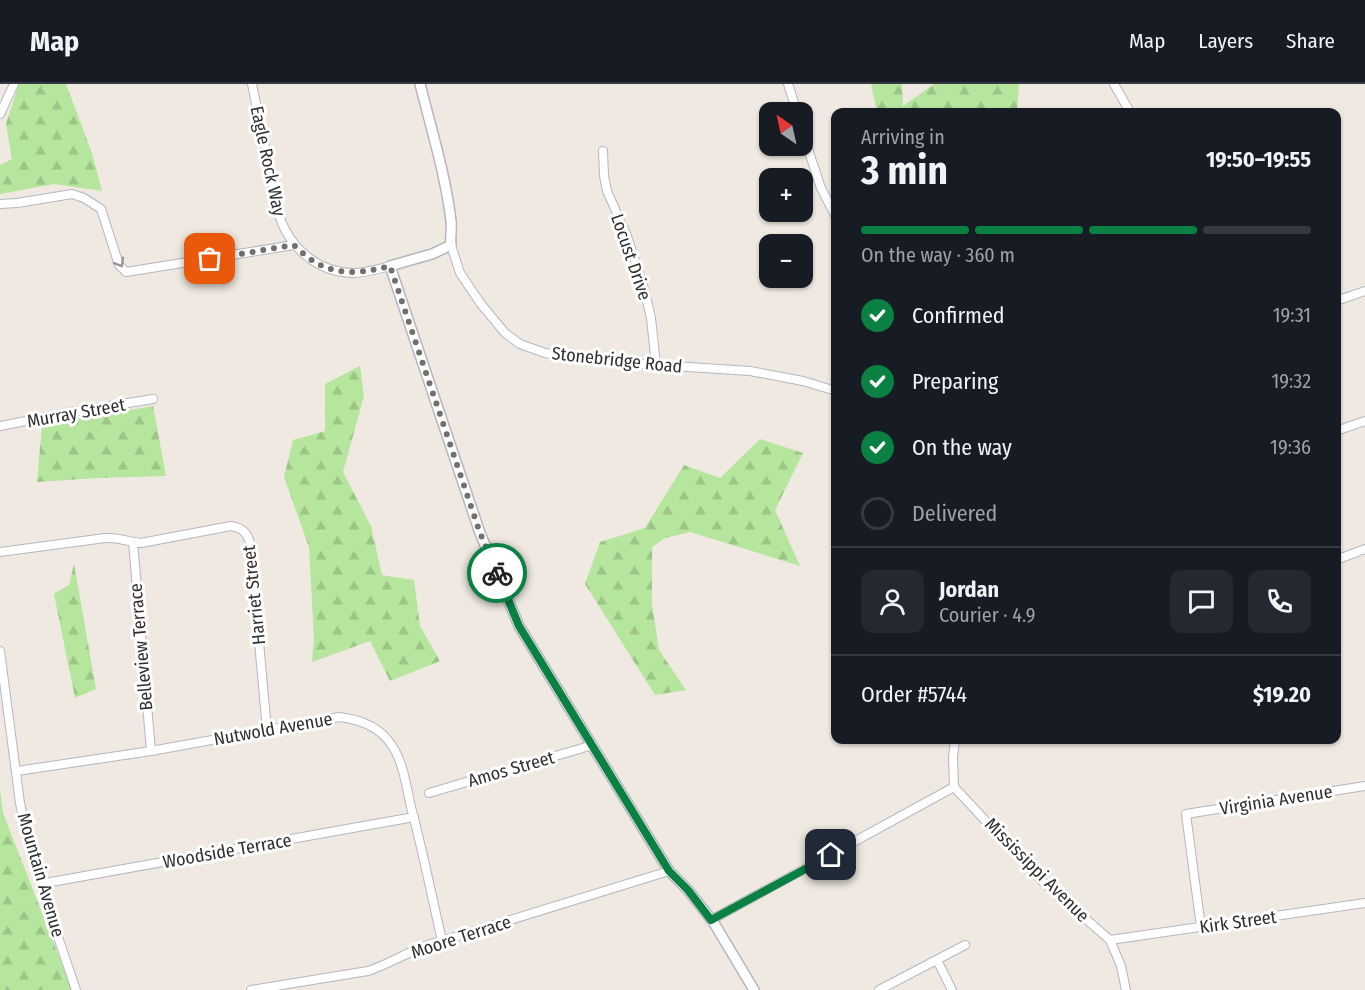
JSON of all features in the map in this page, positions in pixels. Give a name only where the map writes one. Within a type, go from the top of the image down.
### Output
[{"type":"street","points":[[0,114],[14,84]]},
{"type":"street","name":"Eagle Rock Way","points":[[252,84],[283,226],[294,245],[314,262],[337,271],[361,272],[432,254],[451,245]]},
{"type":"street","points":[[420,84],[445,187],[451,224],[451,245]]},
{"type":"street","points":[[788,84],[794,102]]},
{"type":"street","points":[[1114,84],[1128,108]]},
{"type":"street","name":"Locust Drive","points":[[603,151],[607,191],[627,236],[645,292],[651,318],[656,364]]},
{"type":"street","points":[[810,156],[821,188],[831,207]]},
{"type":"street","points":[[0,204],[72,194],[84,198],[101,208],[119,265],[126,272],[294,245]]},
{"type":"street","name":"Stonebridge Road","points":[[451,245],[460,273],[481,304],[505,333],[520,344],[544,353],[580,360],[750,371],[803,381],[831,389]]},
{"type":"street","points":[[390,266],[484,544],[519,626],[669,871],[688,890],[711,920],[754,990]]},
{"type":"street","points":[[1341,299],[1365,291]]},
{"type":"street","name":"Murray Street","points":[[0,426],[153,399]]},
{"type":"street","points":[[1341,429],[1365,421]]},
{"type":"street","name":"Harriet Street","points":[[0,552],[118,537],[132,543],[154,542],[231,526],[243,530],[248,535],[250,543],[267,730]]},
{"type":"street","name":"Belleview Terrace","points":[[132,543],[151,751]]},
{"type":"street","points":[[1341,558],[1365,549]]},
{"type":"street","name":"Mountain Avenue","points":[[0,651],[20,803],[28,841],[76,990]]},
{"type":"street","name":"Nutwold Avenue","points":[[17,771],[151,751],[339,717],[365,722],[387,738],[398,756],[442,941]]},
{"type":"street","points":[[711,920],[954,786],[955,744]]},
{"type":"street","name":"Amos Street","points":[[429,793],[593,745]]},
{"type":"street","name":"Mississippi Avenue","points":[[954,786],[1043,882],[1110,940],[1121,966],[1126,990]]},
{"type":"street","name":"Virginia Avenue","points":[[1201,927],[1186,814],[1365,786]]},
{"type":"street","name":"Woodside Terrace","points":[[40,884],[414,817]]},
{"type":"street","name":"Moore Terrace","points":[[250,990],[368,971],[429,944],[669,871]]},
{"type":"street","name":"Kirk Street","points":[[1110,940],[1365,903]]},
{"type":"street","points":[[879,990],[965,945]]},
{"type":"street","points":[[937,960],[952,990]]},
{"type":"green space","points":[[19,84],[66,84],[92,153],[102,191],[54,184],[0,194],[0,165],[12,159],[6,124]]},
{"type":"green space","points":[[871,84],[902,84],[903,106],[934,84],[1019,84],[1017,108],[876,108]]},
{"type":"green space","points":[[360,366],[364,396],[343,472],[371,526],[382,575],[414,580],[420,626],[440,661],[390,681],[370,641],[312,662],[314,638],[309,547],[284,477],[293,440],[325,431],[325,384]]},
{"type":"green space","points":[[153,406],[166,476],[37,482],[42,425]]},
{"type":"green space","points":[[760,439],[803,453],[775,510],[800,566],[690,532],[665,538],[652,547],[652,604],[659,650],[686,690],[655,695],[585,584],[600,542],[645,528],[684,465],[720,478]]},
{"type":"green space","points":[[74,564],[96,689],[75,698],[54,594],[69,585]]},
{"type":"green space","points":[[0,790],[3,813],[72,990],[0,990]]},
{"type":"way so far","points":[[210,259],[294,245],[308,258],[329,269],[361,272],[390,266],[480,533],[497,573]]},
{"type":"route","points":[[497,573],[519,626],[669,871],[688,890],[711,920],[831,855]]}]
